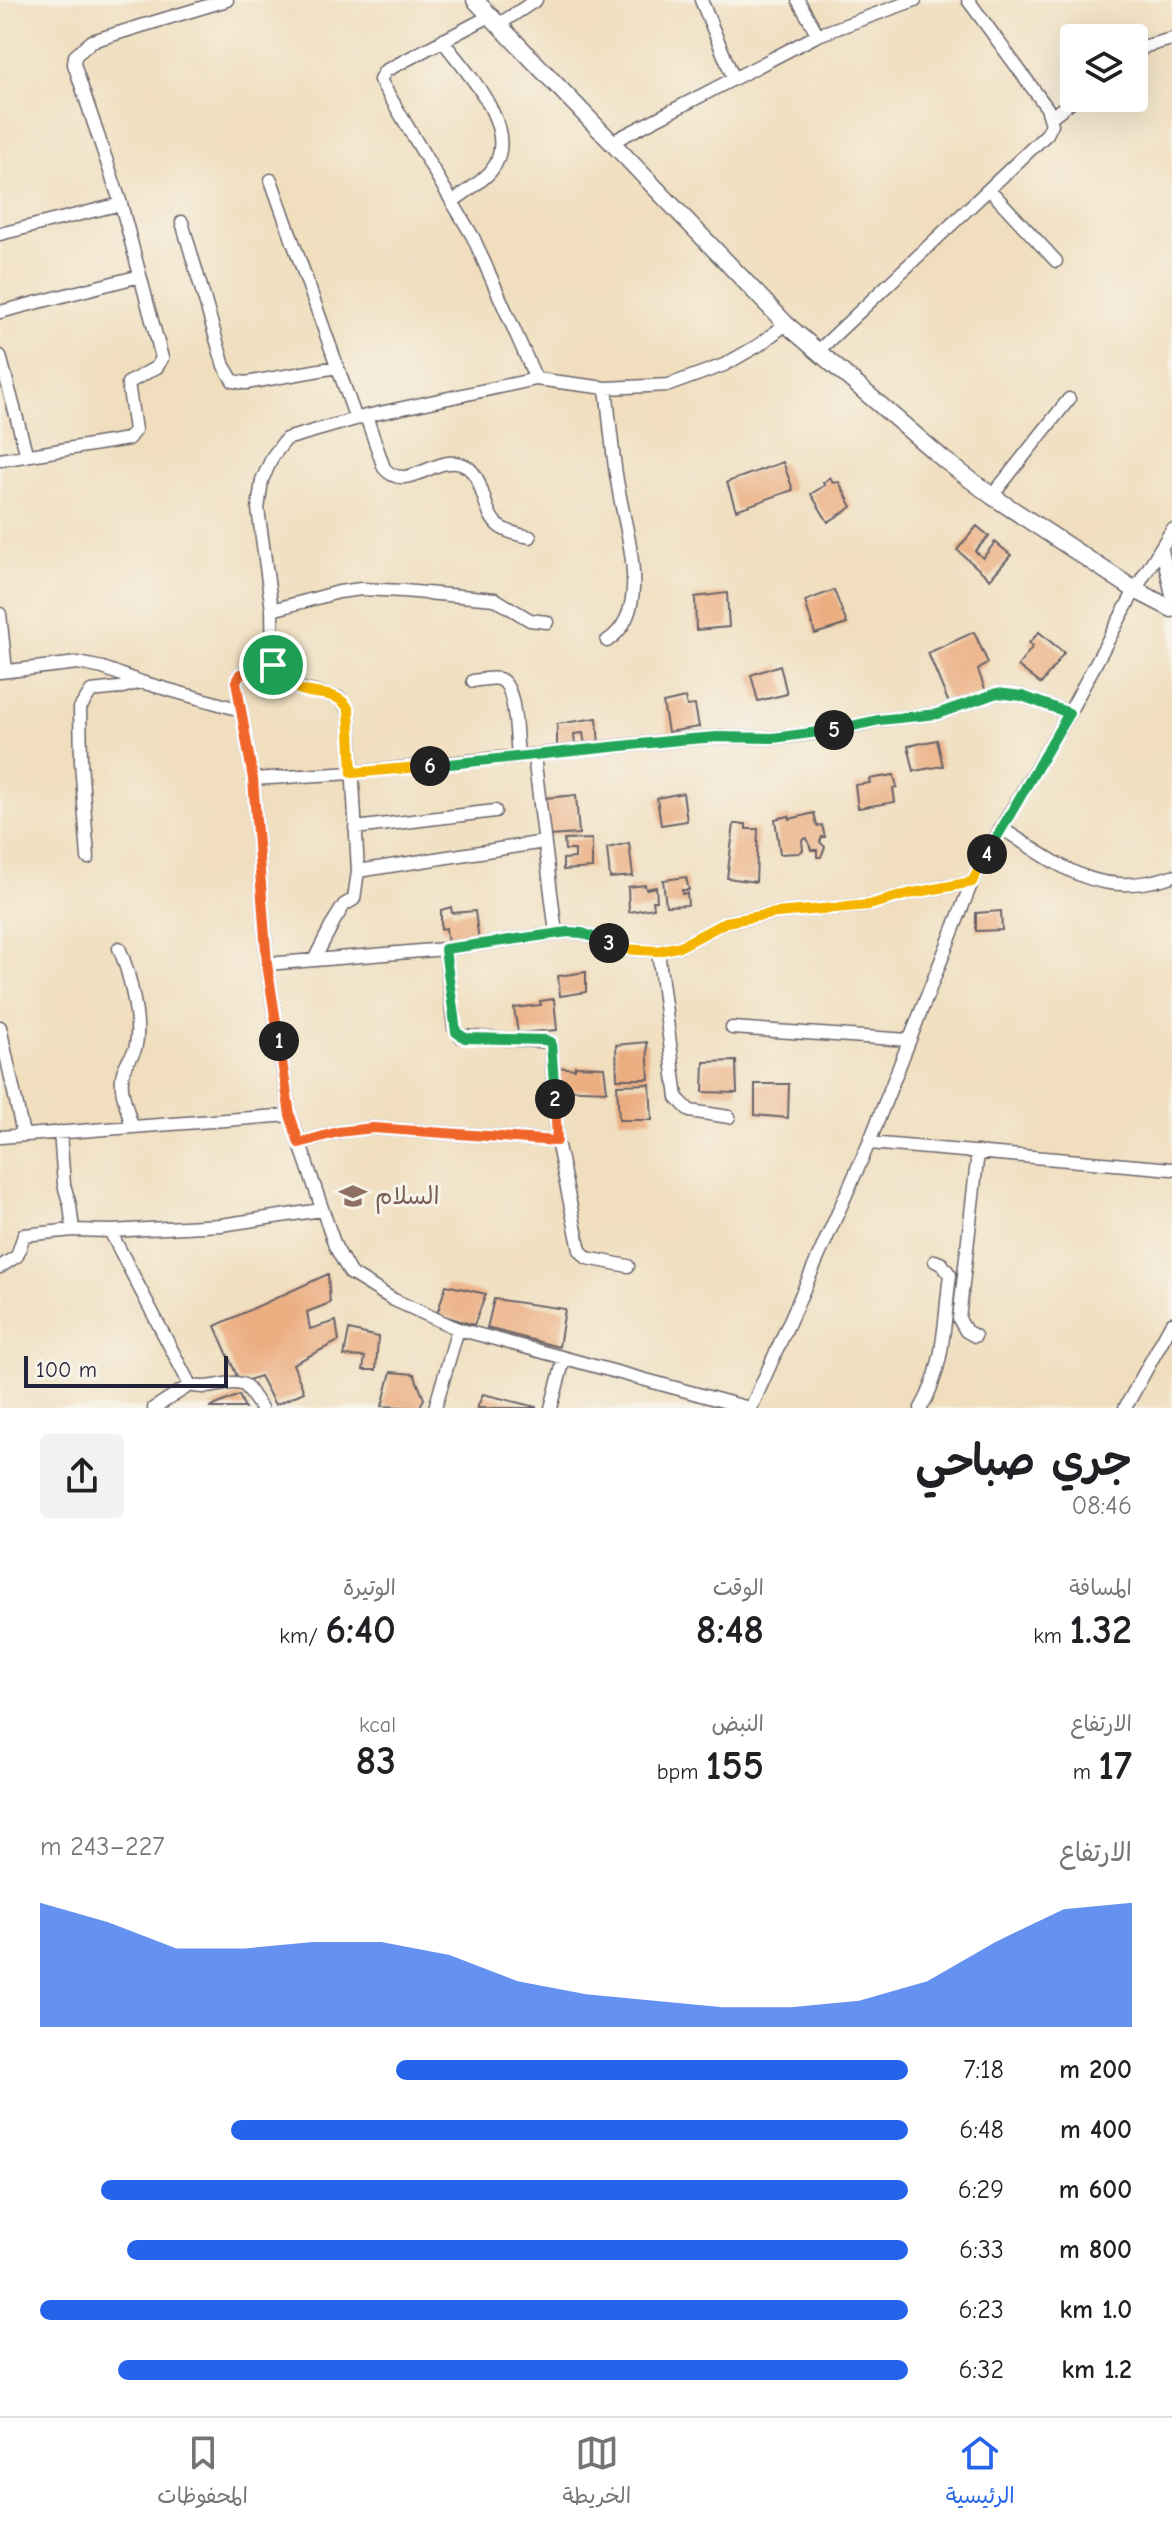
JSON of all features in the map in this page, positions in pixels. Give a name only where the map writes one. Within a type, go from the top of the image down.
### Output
[{"type":"street","points":[[0,460],[124,441],[132,436],[135,430],[128,383],[157,367],[162,358],[121,204],[74,64],[75,56],[92,41],[227,0]]},
{"type":"street","points":[[475,0],[786,324],[943,459],[992,496],[1135,590],[1172,609]]},
{"type":"street","points":[[536,0],[442,40],[385,71],[380,80],[473,237],[536,379]]},
{"type":"street","points":[[701,0],[733,77]]},
{"type":"street","points":[[798,0],[818,35]]},
{"type":"street","points":[[610,143],[818,35],[915,0]]},
{"type":"street","points":[[818,351],[1047,134],[1052,124],[1051,117],[968,0]]},
{"type":"street","points":[[1148,45],[1172,39]]},
{"type":"street","points":[[442,40],[492,108],[501,147],[490,172],[452,202]]},
{"type":"street","points":[[1051,117],[1060,110]]},
{"type":"street","points":[[271,180],[337,367],[384,468],[389,474],[402,478],[452,463],[464,465],[476,478],[492,518],[511,532],[530,537]]},
{"type":"street","points":[[989,189],[1056,261]]},
{"type":"street","points":[[0,234],[121,204]]},
{"type":"street","points":[[182,222],[224,366],[233,381],[246,383],[337,367]]},
{"type":"street","points":[[0,312],[140,276]]},
{"type":"street","points":[[314,960],[344,905],[356,896],[358,871],[349,710],[339,698],[294,687],[273,665],[272,610],[258,509],[262,480],[273,456],[286,439],[361,418],[536,379],[606,388],[669,385],[693,378],[759,345],[786,324]]},
{"type":"street","points":[[0,356],[27,456]]},
{"type":"street","points":[[606,388],[633,578],[631,602],[624,624],[607,641]]},
{"type":"street","points":[[992,496],[1069,399]]},
{"type":"street","points":[[273,665],[237,677],[253,779],[267,964],[290,1115],[341,1260],[350,1273],[394,1300],[458,1329],[750,1408],[869,1143],[972,882],[1135,590],[1172,530]]},
{"type":"street","points":[[1162,550],[1172,595]]},
{"type":"street","points":[[272,610],[361,589],[495,599],[530,620],[547,622]]},
{"type":"street","points":[[0,614],[3,672],[78,663],[241,710]]},
{"type":"street","points":[[473,681],[497,678],[506,684],[513,706],[518,757]]},
{"type":"street","points":[[88,858],[80,708],[91,691],[141,682]]},
{"type":"street","points":[[253,779],[352,773],[717,737],[773,738],[832,731],[879,720],[937,714],[997,693],[1022,696],[1069,713]]},
{"type":"street","points":[[534,756],[556,933]]},
{"type":"street","points":[[355,828],[495,811]]},
{"type":"street","points":[[1001,828],[1077,876],[1116,885],[1172,876]]},
{"type":"street","points":[[358,871],[544,842]]},
{"type":"street","points":[[267,964],[445,949],[556,933],[582,933],[622,949],[658,951],[681,946],[726,922],[776,913],[869,905],[972,882]]},
{"type":"street","points":[[119,948],[128,973],[136,1027],[136,1049],[124,1067],[122,1081],[132,1127]]},
{"type":"street","points":[[445,949],[454,1028],[460,1036],[551,1042],[557,1141],[582,1253],[587,1258],[628,1266]]},
{"type":"street","points":[[658,951],[677,1098],[690,1111],[729,1117]]},
{"type":"street","points":[[0,1027],[23,1134]]},
{"type":"street","points":[[732,1028],[909,1040]]},
{"type":"street","points":[[0,1137],[290,1115]]},
{"type":"street","points":[[299,1143],[338,1132],[373,1128],[557,1141]]},
{"type":"street","points":[[60,1132],[64,1185],[72,1212],[73,1230]]},
{"type":"street","points":[[869,1143],[1172,1169]]},
{"type":"street","points":[[975,1336],[966,1331],[959,1319],[978,1152]]},
{"type":"street","points":[[0,1267],[17,1256],[24,1235],[73,1230],[221,1225],[321,1210]]},
{"type":"street","points":[[110,1231],[190,1385]]},
{"type":"street","points":[[921,1408],[939,1368],[950,1275],[942,1264],[935,1261]]},
{"type":"street","points":[[1125,1408],[1172,1323]]},
{"type":"street","points":[[435,1408],[458,1329]]},
{"type":"street","points":[[551,1408],[564,1359]]},
{"type":"street","points":[[154,1408],[190,1385],[205,1388],[240,1383],[254,1395],[261,1408]]},
{"type":"building","points":[[783,462],[793,490],[736,510],[727,482]]},
{"type":"building","points":[[830,477],[833,483],[839,482],[852,507],[828,522],[811,494],[825,485],[823,483]]},
{"type":"building","points":[[977,526],[989,536],[975,551],[983,558],[995,542],[1011,555],[990,579],[957,550]]},
{"type":"building","points":[[834,590],[847,624],[815,634],[805,601]]},
{"type":"building","points":[[727,593],[729,627],[696,630],[695,597]]},
{"type":"building","points":[[974,632],[988,663],[978,670],[986,692],[950,706],[928,653]]},
{"type":"building","points":[[1039,632],[1064,653],[1041,684],[1018,666],[1033,646],[1029,643]]},
{"type":"building","points":[[780,665],[787,694],[758,701],[751,675]]},
{"type":"building","points":[[685,698],[687,706],[695,705],[699,727],[668,732],[663,703]]},
{"type":"building","points":[[597,718],[599,746],[585,747],[583,733],[574,734],[575,747],[557,748],[557,724]]},
{"type":"building","points":[[937,740],[943,766],[914,771],[908,746]]},
{"type":"building","points":[[894,775],[897,787],[893,788],[895,802],[858,808],[855,785]]},
{"type":"building","points":[[683,793],[687,821],[661,825],[657,798]]},
{"type":"building","points":[[576,795],[579,834],[548,836],[545,798]]},
{"type":"building","points":[[814,813],[817,826],[822,825],[825,837],[820,842],[825,847],[821,857],[817,857],[817,850],[811,850],[807,838],[802,840],[803,850],[799,853],[780,854],[775,819]]},
{"type":"building","points":[[734,824],[746,824],[746,829],[758,829],[756,882],[727,878]]},
{"type":"building","points":[[592,839],[592,868],[563,870],[563,859],[575,858],[575,850],[565,850],[564,840]]},
{"type":"building","points":[[629,843],[633,876],[610,878],[607,848]]},
{"type":"building","points":[[686,877],[689,890],[682,890],[682,894],[687,893],[688,905],[666,906],[663,880]]},
{"type":"building","points":[[645,885],[646,889],[656,887],[654,908],[629,912],[628,887]]},
{"type":"building","points":[[451,907],[452,913],[475,911],[479,941],[448,945],[446,928],[441,929],[441,910]]},
{"type":"building","points":[[1001,911],[1002,930],[976,931],[976,913]]},
{"type":"building","points":[[586,972],[586,992],[560,996],[558,976]]},
{"type":"building","points":[[554,999],[557,1030],[518,1033],[514,1008],[541,1005],[540,1001]]},
{"type":"building","points":[[647,1042],[649,1079],[617,1079],[616,1045]]},
{"type":"building","points":[[736,1061],[737,1093],[703,1092],[704,1062]]},
{"type":"building","points":[[575,1066],[604,1067],[607,1091],[557,1089],[557,1067],[575,1069]]},
{"type":"building","points":[[650,1084],[652,1120],[619,1120],[617,1085]]},
{"type":"building","points":[[755,1084],[789,1084],[788,1118],[755,1115]]},
{"type":"building","points":[[328,1274],[330,1303],[307,1312],[310,1329],[336,1321],[339,1341],[293,1364],[304,1392],[275,1405],[260,1376],[240,1383],[215,1326]]},
{"type":"building","points":[[446,1285],[486,1294],[474,1325],[437,1314]]},
{"type":"building","points":[[494,1299],[565,1309],[559,1347],[487,1328]]},
{"type":"building","points":[[349,1330],[378,1337],[376,1370],[363,1370],[365,1357],[344,1356]]},
{"type":"building","points":[[391,1372],[414,1374],[424,1399],[419,1408],[382,1406]]},
{"type":"building","points":[[483,1394],[536,1407],[536,1408],[477,1408]]},
{"type":"building","points":[[239,1395],[245,1408],[209,1408]]},
{"type":"place","name":"السلام","points":[[353,1196]]},
{"type":"route","points":[[273,665],[294,687],[339,698],[346,704],[349,710],[352,773],[679,740],[773,738],[851,728],[898,717],[937,714],[1008,692],[1069,713],[972,882],[869,905],[776,913],[726,922],[681,946],[658,951],[622,949],[582,933],[568,932],[445,949],[454,1028],[460,1036],[551,1042],[557,1141],[373,1128],[338,1132],[299,1143],[290,1115],[267,964],[253,779],[236,681],[240,674],[273,665]]}]
